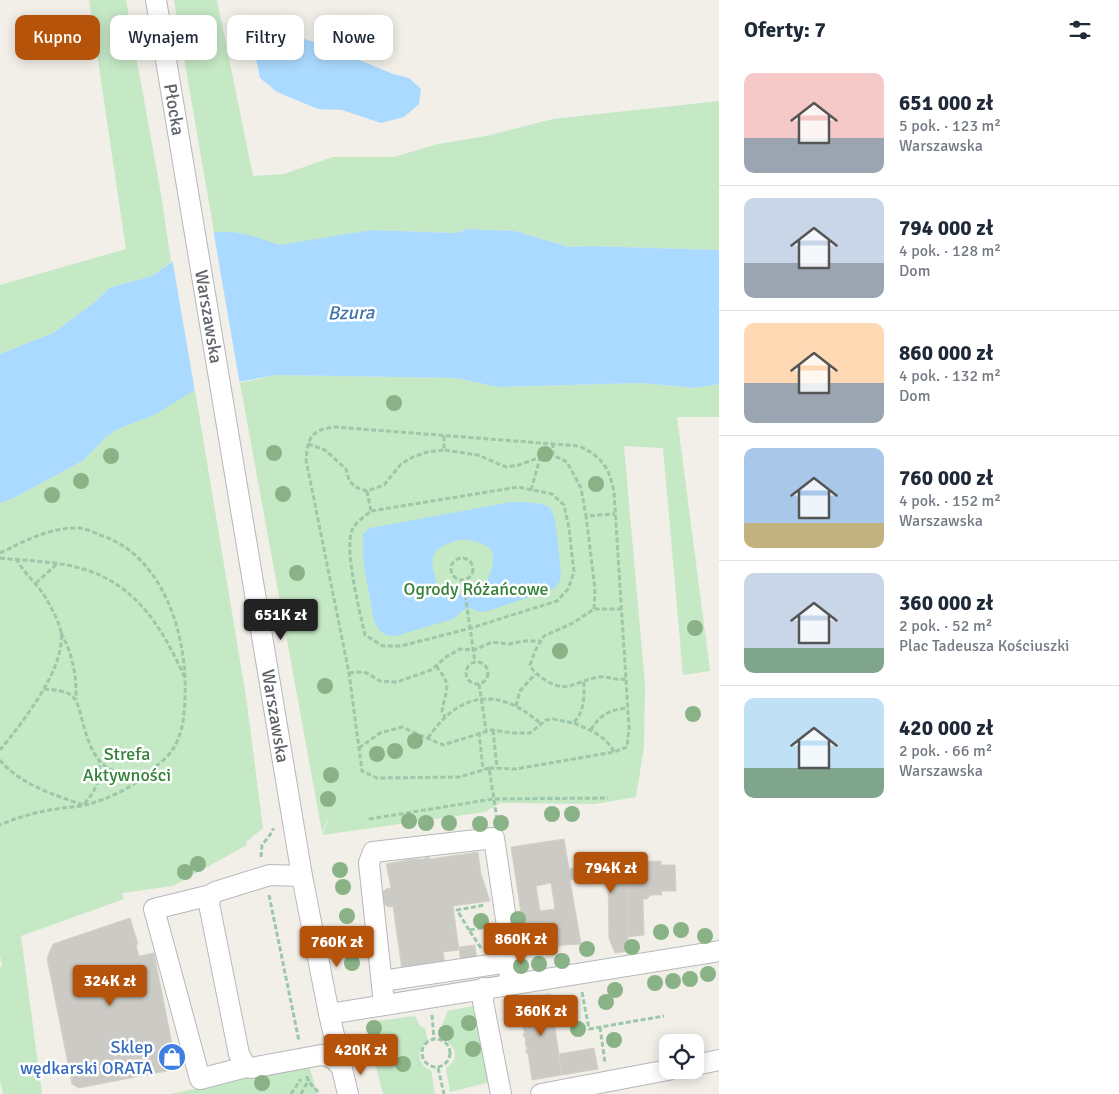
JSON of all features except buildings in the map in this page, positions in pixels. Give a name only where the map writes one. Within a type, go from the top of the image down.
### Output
[{"type":"street","name":"Płocka","points":[[156,0],[187,189]]},
{"type":"street","name":"Warszawska","points":[[187,189],[302,876],[329,1014],[348,1094]]},
{"type":"street","points":[[382,981],[501,964],[511,953],[494,838],[373,852],[369,863],[384,1004]]},
{"type":"street","points":[[302,876],[270,875],[211,895],[154,909],[200,1079],[246,1067],[251,1068],[321,1055],[335,1059],[341,1067]]},
{"type":"street","points":[[211,895],[210,910],[239,1054],[246,1067]]},
{"type":"street","points":[[329,1014],[719,951]]},
{"type":"street","points":[[501,964],[511,984]]},
{"type":"street","points":[[484,988],[483,1002],[501,1094]]},
{"type":"street","points":[[704,1062],[719,1060]]},
{"type":"street","points":[[542,1094],[659,1072]]},
{"type":"path","points":[[335,427],[553,443],[579,446],[594,453],[604,462],[611,477],[614,492],[628,708],[627,747],[614,752],[516,768],[489,768],[460,777],[377,778],[362,771],[349,673],[306,460],[308,444],[312,436],[321,429],[335,427]]},
{"type":"path","points":[[444,436],[444,450]]},
{"type":"path","points":[[553,443],[553,455]]},
{"type":"path","points":[[308,444],[325,450],[346,469],[349,480],[355,487],[367,491],[384,485],[401,464],[427,452],[444,450],[478,455],[506,467],[553,455],[567,462],[581,488],[595,588],[594,609]]},
{"type":"path","points":[[531,490],[540,457]]},
{"type":"path","points":[[518,488],[531,490],[552,494],[564,505],[569,528],[574,572],[568,588],[557,601],[471,628],[401,646],[383,646],[365,635],[355,587],[349,543],[352,528],[371,511],[518,488]]},
{"type":"path","points":[[367,491],[371,511]]},
{"type":"path","points":[[586,516],[615,514]]},
{"type":"path","points":[[0,553],[34,537],[60,529],[81,528],[112,538],[132,551],[157,581],[172,608],[181,641],[186,680],[185,718],[173,749],[153,770],[106,798],[83,805],[37,812],[0,824]]},
{"type":"path","points":[[0,558],[58,563],[84,569],[115,582],[141,604],[163,635],[186,680]]},
{"type":"path","points":[[461,558],[468,560],[472,566],[472,573],[463,580],[454,577],[451,569],[454,560],[461,558]]},
{"type":"path","points":[[17,560],[21,568],[36,583],[46,598],[67,643],[73,664],[76,699],[89,743],[99,762],[100,772],[97,787],[83,805]]},
{"type":"path","points":[[36,583],[58,563]]},
{"type":"path","points":[[463,580],[475,662]]},
{"type":"path","points":[[622,609],[594,609],[573,624],[544,636],[530,665],[534,674],[555,687],[567,687],[599,677],[619,680],[626,679]]},
{"type":"path","points":[[0,750],[44,690],[60,650],[61,632]]},
{"type":"path","points":[[349,673],[366,673],[380,681],[397,682],[424,673],[454,651],[468,648],[474,650],[492,642],[509,644],[540,641]]},
{"type":"path","points":[[475,662],[484,665],[488,674],[483,682],[478,684],[469,681],[466,677],[467,667],[475,662]]},
{"type":"path","points":[[436,666],[447,682],[446,697],[442,711],[445,717]]},
{"type":"path","points":[[516,706],[520,691],[534,674]]},
{"type":"path","points":[[573,723],[580,715],[584,702],[584,682]]},
{"type":"path","points":[[478,684],[486,730]]},
{"type":"path","points":[[44,690],[69,693],[76,699]]},
{"type":"path","points":[[428,738],[438,722],[460,706],[481,698],[498,700],[516,706],[540,723]]},
{"type":"path","points":[[591,730],[603,715],[618,709],[628,708]]},
{"type":"path","points":[[359,748],[380,733],[402,727],[443,745],[486,730],[513,734],[530,734],[540,723],[546,720],[553,720],[573,723],[591,730],[610,744],[614,752]]},
{"type":"path","points":[[493,730],[497,768]]},
{"type":"path","points":[[479,732],[483,770]]},
{"type":"path","points":[[0,760],[6,768],[29,783],[83,805]]},
{"type":"path","points":[[99,762],[115,773],[130,776],[145,775]]},
{"type":"path","points":[[489,768],[499,832],[494,838]]},
{"type":"path","points":[[369,819],[493,799],[608,798]]},
{"type":"path","points":[[262,860],[260,854],[262,844],[273,831]]},
{"type":"path","points":[[268,892],[300,1042]]},
{"type":"path","points":[[501,964],[469,930],[457,910],[503,902]]},
{"type":"path","points":[[469,930],[507,924]]},
{"type":"path","points":[[580,974],[589,1029],[664,1016]]},
{"type":"path","points":[[431,1007],[434,1039]]},
{"type":"path","points":[[600,1027],[606,1081]]},
{"type":"path","points":[[434,1039],[446,1043],[450,1049],[450,1055],[444,1065],[438,1068],[426,1064],[422,1052],[424,1046],[434,1039]]},
{"type":"path","points":[[438,1068],[444,1094]]},
{"type":"path","points":[[292,1094],[306,1073],[308,1081],[320,1094]]},
{"type":"path","points":[[301,1094],[310,1074]]},
{"type":"green space","points":[[89,0],[126,0],[129,15],[110,15],[110,60],[137,60],[171,262],[152,276],[109,288],[95,302],[53,333],[0,354],[0,285],[126,249],[98,60],[100,60],[100,15],[91,15]]},
{"type":"green space","points":[[174,0],[217,0],[227,49],[227,60],[229,60],[253,176],[284,174],[333,157],[394,157],[438,144],[486,136],[553,119],[719,101],[719,250],[569,247],[515,231],[468,229],[456,233],[371,230],[280,246],[249,235],[234,232],[214,232],[184,60],[217,60],[217,15],[177,15]]},
{"type":"green space","name":"Ogrody Różańcowe","points":[[276,375],[456,378],[498,387],[641,383],[695,388],[719,384],[719,417],[677,417],[710,671],[683,675],[663,448],[624,446],[645,685],[644,747],[636,797],[595,804],[500,803],[485,812],[322,835],[332,810],[322,832],[240,383]]},
{"type":"green space","name":"Strefa Aktywności","points":[[195,390],[246,697],[263,828],[246,842],[247,845],[173,886],[122,893],[124,899],[21,936],[42,1094],[3,1094],[0,1081],[0,967],[2,966],[0,955],[0,503],[12,499],[84,460],[106,437],[118,429]]},
{"type":"green space","points":[[473,1006],[478,1009],[490,1082],[450,1092],[446,1068],[453,1062],[455,1056],[452,1046],[442,1032],[443,1024],[447,1011]]},
{"type":"green space","points":[[415,1016],[420,1026],[425,1028],[428,1041],[421,1049],[420,1057],[423,1065],[431,1070],[435,1094],[383,1094],[366,1026],[369,1022]]},
{"type":"green space","points":[[309,1065],[317,1094],[170,1094]]},
{"type":"water","points":[[304,39],[314,42],[314,60],[359,60],[393,74],[409,78],[421,89],[419,104],[404,117],[381,123],[342,110],[318,109],[277,92],[260,78],[256,60],[304,60]]},
{"type":"water","name":"Bzura","points":[[468,229],[515,231],[569,247],[719,250],[719,384],[695,388],[641,383],[498,387],[456,378],[276,375],[195,390],[154,415],[118,429],[106,437],[84,460],[12,499],[0,503],[0,354],[53,333],[95,302],[109,288],[152,276],[214,232],[234,232],[280,245],[371,230],[456,233]]},
{"type":"water","points":[[512,502],[547,506],[553,513],[555,521],[560,581],[555,588],[488,611],[480,612],[470,608],[465,609],[453,619],[395,636],[388,635],[377,628],[374,621],[363,560],[363,534],[370,528]],"holes":[[[459,540],[485,545],[493,554],[490,575],[483,587],[461,595],[447,591],[440,586],[435,578],[432,561],[436,551],[445,545]]]},
{"type":"pier","points":[[213,229],[240,385],[195,392],[172,258]]},
{"type":"place","name":"Sklep wędkarski ORATA","points":[[172,1057]]}]
